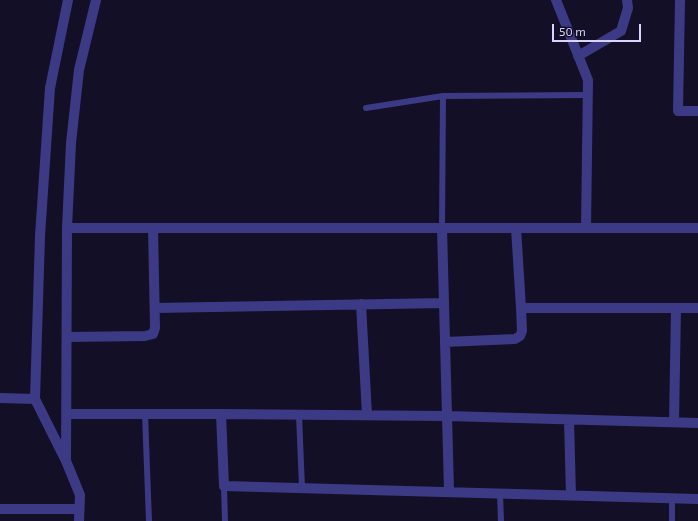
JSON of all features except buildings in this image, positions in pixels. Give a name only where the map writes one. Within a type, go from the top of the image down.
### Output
[{"type":"street","points":[[68,0],[50,88],[40,236],[35,399],[66,461],[80,495],[79,521]]},
{"type":"street","points":[[66,461],[67,228],[71,143],[79,70],[96,0]]},
{"type":"street","points":[[556,0],[588,80],[586,228]]},
{"type":"street","points":[[578,56],[621,31],[628,8],[627,0]]},
{"type":"street","points":[[680,0],[678,111],[698,111]]},
{"type":"street","points":[[67,228],[698,228]]},
{"type":"street","points":[[67,337],[145,336],[152,334],[155,328],[153,228]]},
{"type":"street","points":[[442,228],[449,491]]},
{"type":"street","points":[[445,342],[515,339],[520,336],[522,331],[516,228]]},
{"type":"street","points":[[155,308],[444,303]]},
{"type":"street","points":[[361,304],[366,416]]},
{"type":"street","points":[[521,308],[698,308]]},
{"type":"street","points":[[674,422],[676,308]]},
{"type":"street","points":[[0,398],[35,399]]},
{"type":"street","points":[[66,414],[447,416],[698,423]]},
{"type":"street","points":[[221,414],[224,486],[698,499]]},
{"type":"street","points":[[569,420],[572,495]]},
{"type":"street","points":[[0,509],[79,509]]},
{"type":"lane","points":[[366,108],[443,96],[588,95]]},
{"type":"lane","points":[[442,228],[443,96]]},
{"type":"lane","points":[[145,414],[149,521]]},
{"type":"lane","points":[[299,415],[302,488]]},
{"type":"lane","points":[[224,486],[225,521]]},
{"type":"lane","points":[[500,493],[501,521]]},
{"type":"lane","points":[[672,498],[672,521]]}]
